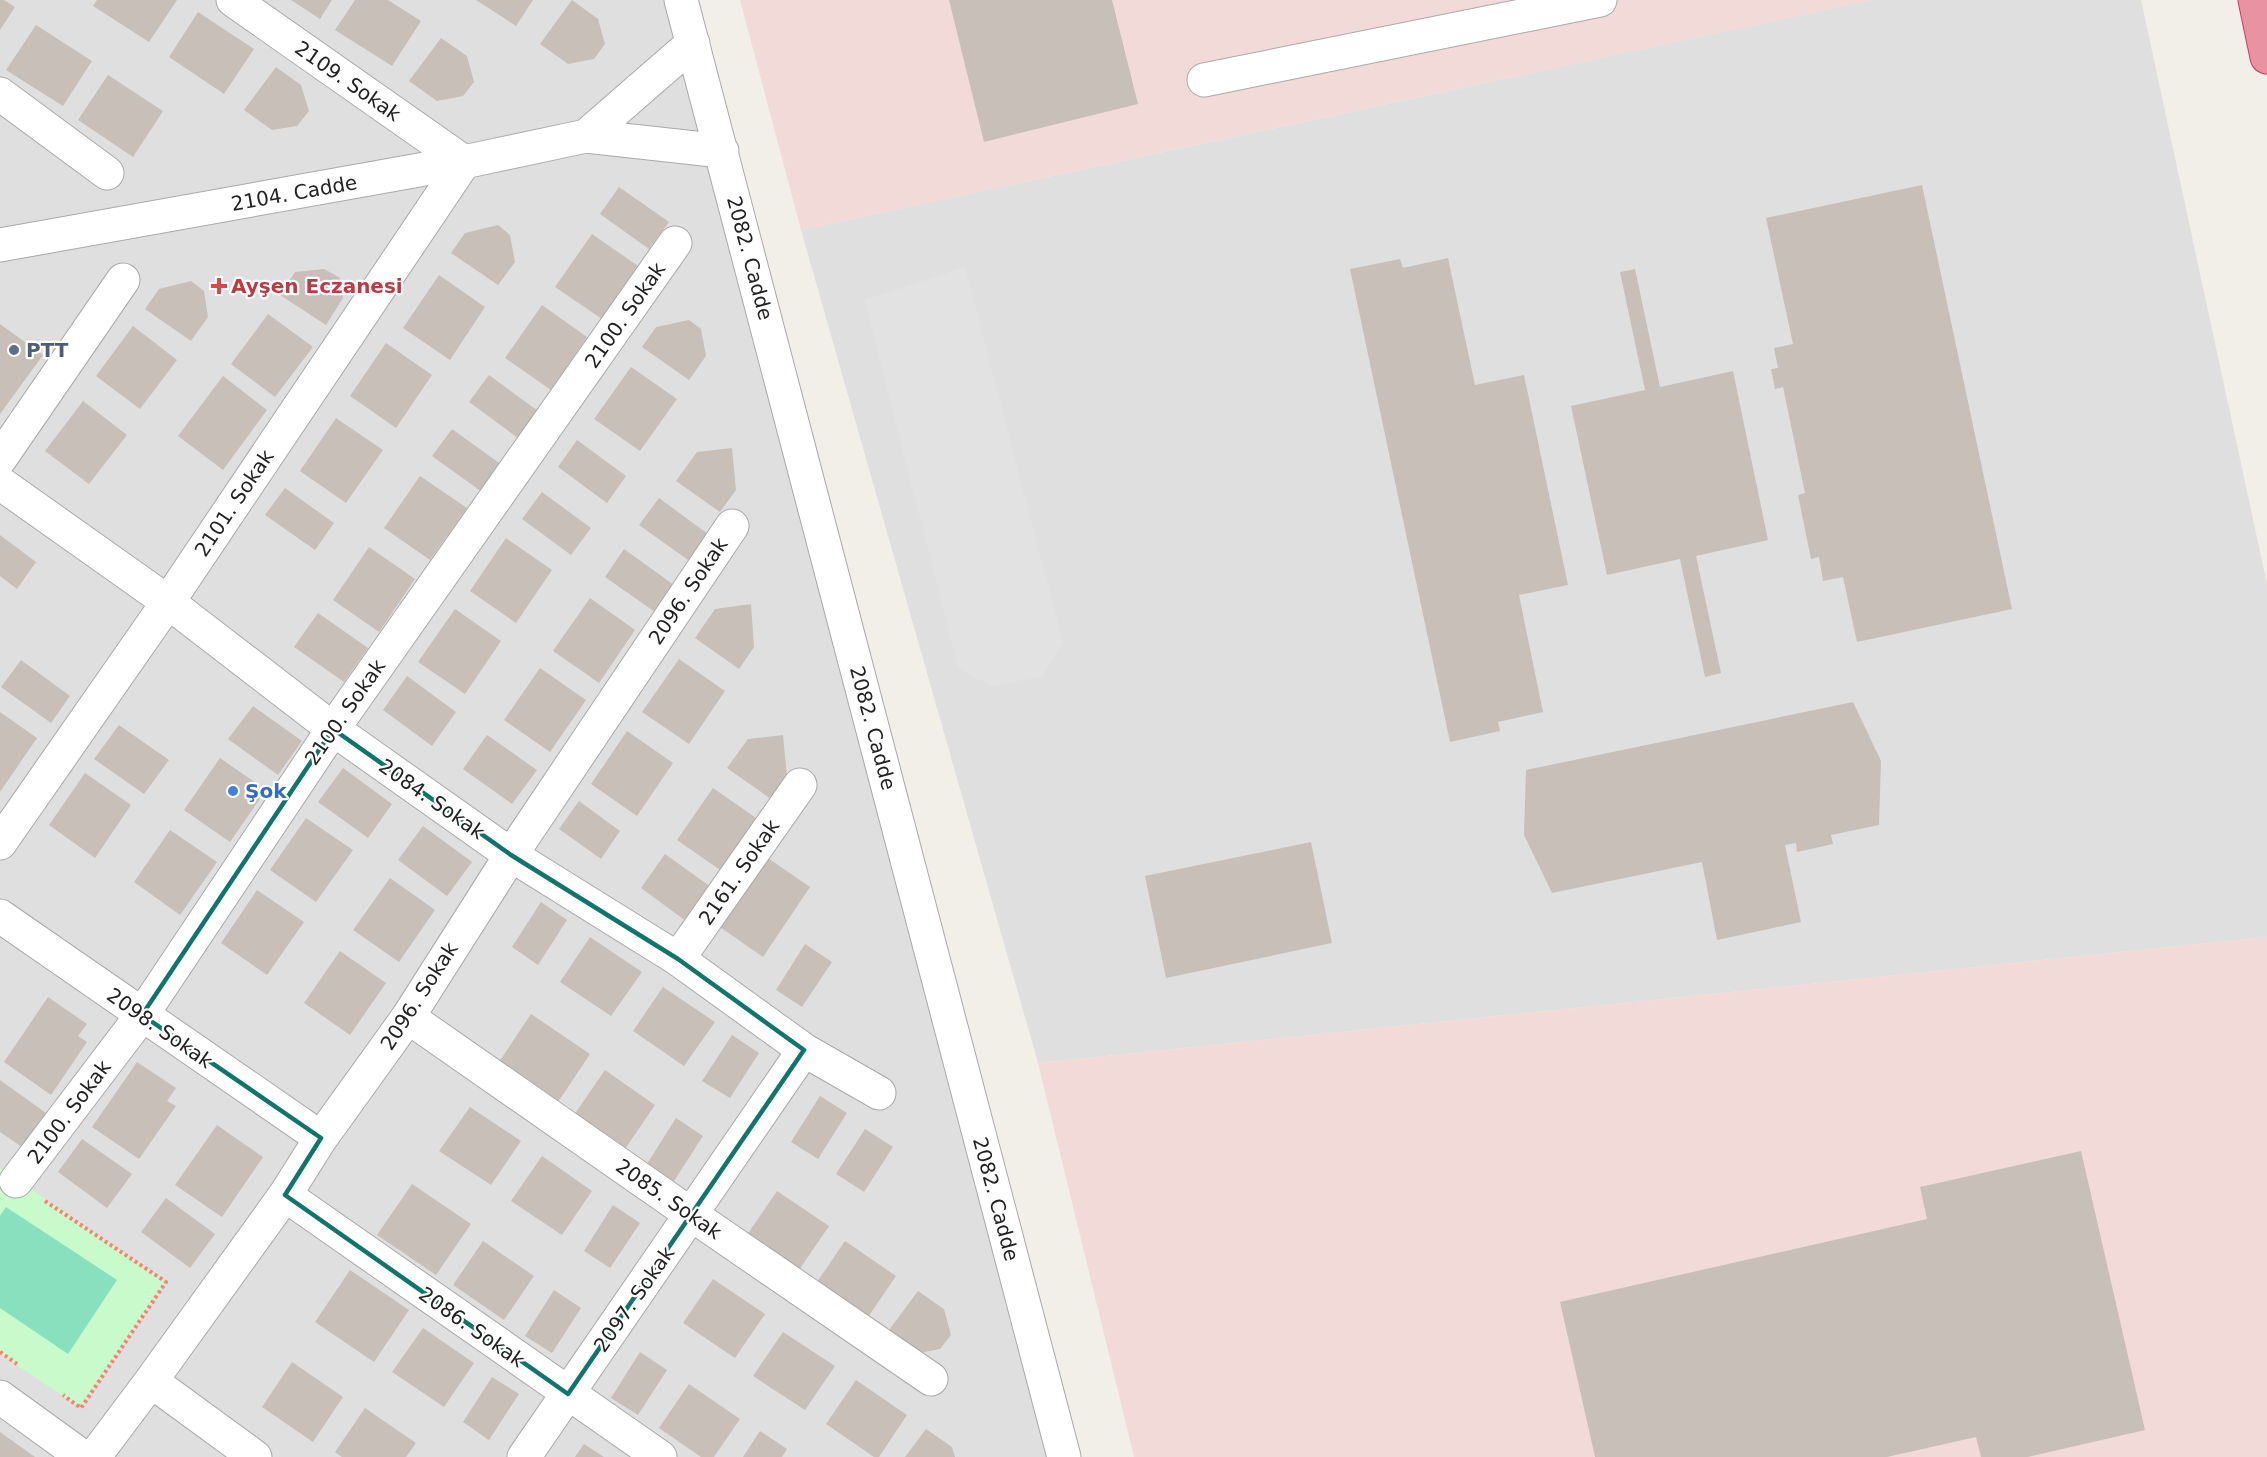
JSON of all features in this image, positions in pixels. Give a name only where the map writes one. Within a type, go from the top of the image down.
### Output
[{"type":"highway","points":[[2255,0],[2267,57]]},
{"type":"street","name":"2109. Sokak","points":[[233,0],[464,162]]},
{"type":"street","name":"2082. Cadde","points":[[681,0],[1064,1457]]},
{"type":"street","points":[[1204,80],[1600,0]]},
{"type":"street","name":"2104. Cadde","points":[[586,136],[693,43]]},
{"type":"street","points":[[0,94],[107,173]]},
{"type":"street","name":"2104. Cadde","points":[[0,245],[464,162],[586,136],[722,152]]},
{"type":"street","name":"2101. Sokak","points":[[0,843],[168,602],[464,162]]},
{"type":"street","name":"2100. Sokak","points":[[16,1181],[142,1015],[333,729],[675,243]]},
{"type":"street","points":[[0,459],[123,279]]},
{"type":"street","name":"2084. Sokak","points":[[0,483],[168,602],[333,729],[511,855],[678,960],[804,1050],[879,1093]]},
{"type":"street","name":"2096. Sokak","points":[[94,1457],[152,1381],[285,1196],[321,1138],[408,1017],[511,855],[732,525]]},
{"type":"street","name":"2161. Sokak","points":[[678,960],[800,785]]},
{"type":"street","name":"2098. Sokak","points":[[0,916],[321,1138]]},
{"type":"street","name":"2085. Sokak","points":[[408,1017],[931,1379]]},
{"type":"street","name":"2097. Sokak","points":[[524,1457],[804,1050]]},
{"type":"street","name":"2086. Sokak","points":[[285,1196],[660,1457]]},
{"type":"street","points":[[152,1381],[255,1457]]},
{"type":"street","points":[[0,1397],[83,1457]]},
{"type":"path","points":[[16,1181],[166,1282],[81,1408]]},
{"type":"highlighted area","points":[[333,729],[511,855],[678,959],[804,1050],[568,1394],[285,1195],[321,1138],[142,1015]]},
{"type":"shaded area","points":[[0,0],[681,0],[1064,1457],[0,1457]]},
{"type":"shaded area","points":[[740,0],[1872,0],[801,230]]},
{"type":"shaded area","points":[[1871,0],[2141,0],[2267,584],[2267,937],[1038,1063],[801,230]]},
{"type":"shaded area","points":[[965,267],[1063,643],[1042,677],[991,686],[958,668],[865,300]]},
{"type":"shaded area","points":[[2267,937],[2267,1457],[1134,1457],[1038,1063]]},
{"type":"green space","points":[[0,1168],[166,1282],[81,1408],[0,1354]]},
{"type":"green space","points":[[6,1207],[117,1280],[68,1354],[0,1308],[0,1216]]},
{"type":"building","points":[[0,0],[15,7],[0,30]]},
{"type":"building","points":[[97,0],[177,0],[149,42],[93,6]]},
{"type":"building","points":[[291,0],[332,0],[320,19]]},
{"type":"building","points":[[355,0],[388,0],[421,21],[392,66],[335,30]]},
{"type":"building","points":[[476,0],[533,0],[516,26]]},
{"type":"building","points":[[572,0],[598,19],[605,44],[594,59],[568,64],[540,44]]},
{"type":"building","points":[[949,0],[1112,0],[1138,104],[984,142]]},
{"type":"building","points":[[198,12],[254,49],[224,94],[169,57]]},
{"type":"building","points":[[36,25],[92,61],[63,106],[6,70]]},
{"type":"building","points":[[441,38],[467,56],[474,82],[463,96],[437,101],[409,81]]},
{"type":"building","points":[[276,67],[301,85],[309,111],[297,126],[272,130],[244,110]]},
{"type":"building","points":[[108,75],[163,111],[133,157],[78,120]]},
{"type":"building","points":[[1922,185],[2012,609],[1857,642],[1843,577],[1823,581],[1819,557],[1811,559],[1798,495],[1805,493],[1783,387],[1775,389],[1771,369],[1778,368],[1774,348],[1793,344],[1766,218]]},
{"type":"building","points":[[619,187],[669,222],[649,249],[600,214]]},
{"type":"building","points":[[498,225],[510,235],[515,262],[498,285],[451,253],[465,233]]},
{"type":"building","points":[[592,234],[638,266],[602,319],[555,287]]},
{"type":"building","points":[[1448,258],[1475,385],[1524,375],[1568,585],[1519,595],[1543,712],[1498,722],[1500,731],[1450,742],[1350,269],[1400,259],[1403,268]]},
{"type":"building","points":[[324,269],[340,278],[343,298],[326,325],[280,295],[295,272]]},
{"type":"building","points":[[1635,269],[1660,387],[1733,371],[1768,540],[1696,556],[1721,673],[1705,677],[1680,559],[1607,575],[1571,406],[1645,390],[1620,272]]},
{"type":"building","points":[[439,275],[485,307],[450,360],[403,328]]},
{"type":"building","points":[[191,281],[204,291],[208,317],[191,341],[145,309],[159,289]]},
{"type":"building","points":[[542,305],[587,337],[551,390],[505,358]]},
{"type":"building","points":[[268,314],[313,347],[275,397],[231,364]]},
{"type":"building","points":[[689,320],[701,329],[706,356],[689,380],[642,347],[656,327]]},
{"type":"building","points":[[0,324],[43,355],[0,414]]},
{"type":"building","points":[[133,326],[177,360],[140,409],[96,376]]},
{"type":"building","points":[[386,343],[432,375],[396,428],[350,396]]},
{"type":"building","points":[[631,367],[677,399],[640,451],[594,419]]},
{"type":"building","points":[[489,375],[538,411],[518,438],[469,402]]},
{"type":"building","points":[[223,376],[267,410],[223,470],[178,436]]},
{"type":"building","points":[[83,401],[127,435],[89,484],[45,451]]},
{"type":"building","points":[[336,418],[383,450],[346,503],[300,471]]},
{"type":"building","points":[[452,429],[502,465],[482,492],[432,456]]},
{"type":"building","points":[[577,440],[626,476],[607,503],[558,467]]},
{"type":"building","points":[[732,448],[736,490],[720,512],[676,481],[697,452]]},
{"type":"building","points":[[420,476],[467,508],[430,560],[384,528]]},
{"type":"building","points":[[285,488],[334,523],[315,550],[265,515]]},
{"type":"building","points":[[542,492],[591,528],[571,555],[522,519]]},
{"type":"building","points":[[659,498],[708,534],[688,560],[639,525]]},
{"type":"building","points":[[0,535],[36,562],[17,589],[0,576]]},
{"type":"building","points":[[506,538],[552,570],[516,623],[470,591]]},
{"type":"building","points":[[369,547],[415,579],[379,632],[333,600]]},
{"type":"building","points":[[624,549],[674,585],[655,612],[605,577]]},
{"type":"building","points":[[590,598],[635,630],[599,683],[553,651]]},
{"type":"building","points":[[751,604],[754,647],[739,669],[695,638],[715,609]]},
{"type":"building","points":[[455,609],[501,641],[465,694],[418,662]]},
{"type":"building","points":[[318,613],[368,648],[344,682],[294,647]]},
{"type":"building","points":[[679,659],[725,691],[689,744],[642,712]]},
{"type":"building","points":[[21,660],[70,696],[51,723],[1,687]]},
{"type":"building","points":[[540,668],[586,700],[550,752],[504,720]]},
{"type":"building","points":[[407,676],[456,712],[432,746],[383,710]]},
{"type":"building","points":[[1853,702],[1881,761],[1879,825],[1831,835],[1833,844],[1797,852],[1796,843],[1785,845],[1801,922],[1717,940],[1702,862],[1552,893],[1524,835],[1526,770]]},
{"type":"building","points":[[253,706],[302,741],[278,775],[228,739]]},
{"type":"building","points":[[0,712],[37,738],[0,792]]},
{"type":"building","points":[[119,725],[169,760],[144,794],[94,759]]},
{"type":"building","points":[[627,731],[673,763],[637,816],[591,784]]},
{"type":"building","points":[[487,735],[537,770],[512,804],[463,769]]},
{"type":"building","points":[[783,735],[787,777],[771,799],[727,768],[748,739]]},
{"type":"building","points":[[220,758],[266,790],[230,842],[184,810]]},
{"type":"building","points":[[343,768],[392,804],[368,838],[318,802]]},
{"type":"building","points":[[85,773],[131,805],[95,858],[49,825]]},
{"type":"building","points":[[713,788],[759,820],[723,872],[677,840]]},
{"type":"building","points":[[579,801],[620,831],[601,859],[559,829]]},
{"type":"building","points":[[306,818],[353,850],[316,902],[270,870]]},
{"type":"building","points":[[423,826],[472,862],[447,896],[398,860]]},
{"type":"building","points":[[170,830],[217,862],[180,915],[134,882]]},
{"type":"building","points":[[1311,842],[1332,943],[1166,978],[1145,876]]},
{"type":"building","points":[[665,854],[715,890],[690,924],[641,888]]},
{"type":"building","points":[[765,856],[810,887],[763,957],[717,925]]},
{"type":"building","points":[[390,878],[435,910],[399,962],[353,930]]},
{"type":"building","points":[[257,890],[304,922],[267,975],[221,943]]},
{"type":"building","points":[[541,902],[567,920],[538,965],[512,947]]},
{"type":"building","points":[[590,937],[642,972],[611,1016],[560,982]]},
{"type":"building","points":[[805,944],[832,962],[802,1007],[776,990]]},
{"type":"building","points":[[340,951],[386,983],[350,1035],[304,1003]]},
{"type":"building","points":[[663,987],[715,1022],[684,1066],[633,1031]]},
{"type":"building","points":[[48,997],[87,1024],[78,1036],[87,1042],[51,1095],[4,1062]]},
{"type":"building","points":[[531,1014],[590,1054],[556,1105],[497,1065]]},
{"type":"building","points":[[732,1035],[759,1053],[730,1098],[702,1081]]},
{"type":"building","points":[[137,1062],[176,1088],[167,1101],[176,1106],[139,1159],[92,1127]]},
{"type":"building","points":[[605,1070],[655,1105],[625,1149],[574,1115]]},
{"type":"building","points":[[0,1080],[46,1113],[22,1147],[0,1132]]},
{"type":"building","points":[[820,1096],[847,1113],[818,1159],[791,1142]]},
{"type":"building","points":[[470,1107],[521,1141],[491,1185],[439,1151]]},
{"type":"building","points":[[676,1118],[703,1136],[674,1181],[647,1164]]},
{"type":"building","points":[[217,1125],[263,1157],[222,1217],[175,1185]]},
{"type":"building","points":[[865,1129],[893,1147],[864,1192],[836,1174]]},
{"type":"building","points":[[82,1139],[132,1174],[107,1208],[58,1172]]},
{"type":"building","points":[[2081,1151],[2145,1430],[2028,1457],[1981,1457],[1976,1437],[1887,1457],[1595,1457],[1560,1302],[1927,1219],[1920,1187]]},
{"type":"building","points":[[542,1156],[592,1191],[562,1235],[511,1201]]},
{"type":"building","points":[[412,1184],[471,1224],[436,1275],[377,1235]]},
{"type":"building","points":[[777,1191],[829,1226],[799,1270],[747,1235]]},
{"type":"building","points":[[166,1198],[215,1234],[190,1268],[141,1232]]},
{"type":"building","points":[[613,1205],[640,1223],[610,1268],[584,1251]]},
{"type":"building","points":[[483,1241],[534,1276],[504,1320],[453,1285]]},
{"type":"building","points":[[845,1241],[896,1276],[866,1320],[815,1285]]},
{"type":"building","points":[[350,1270],[409,1310],[374,1362],[315,1322]]},
{"type":"building","points":[[713,1279],[765,1314],[735,1358],[683,1323]]},
{"type":"building","points":[[554,1290],[581,1308],[552,1353],[525,1336]]},
{"type":"building","points":[[918,1291],[944,1309],[951,1335],[940,1349],[914,1354],[886,1334]]},
{"type":"building","points":[[423,1328],[474,1363],[444,1407],[392,1372]]},
{"type":"building","points":[[783,1332],[835,1366],[805,1410],[753,1376]]},
{"type":"building","points":[[640,1352],[667,1370],[638,1415],[611,1398]]},
{"type":"building","points":[[292,1362],[343,1397],[313,1442],[262,1407]]},
{"type":"building","points":[[492,1377],[519,1394],[489,1440],[463,1422]]},
{"type":"building","points":[[856,1380],[907,1415],[879,1457],[874,1457],[826,1424]]},
{"type":"building","points":[[689,1384],[740,1419],[714,1457],[701,1457],[659,1428]]},
{"type":"building","points":[[365,1408],[416,1443],[406,1457],[342,1457],[335,1452]]},
{"type":"building","points":[[926,1429],[952,1447],[955,1457],[905,1457]]},
{"type":"building","points":[[760,1431],[787,1449],[782,1457],[743,1457]]},
{"type":"building","points":[[0,1432],[35,1457],[0,1457]]},
{"type":"building","points":[[584,1444],[604,1457],[575,1457]]},
{"type":"place","name":"Ayşen Eczanesi","points":[[219,286]]},
{"type":"place","name":"PTT","points":[[14,350]]},
{"type":"place","name":"Şok","points":[[233,791]]}]
